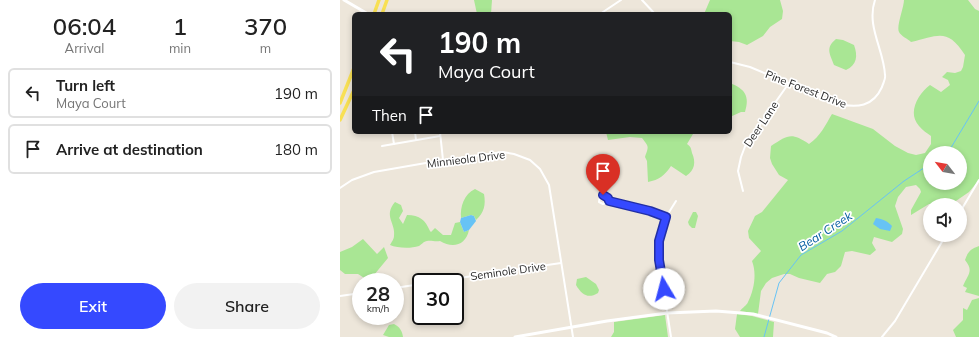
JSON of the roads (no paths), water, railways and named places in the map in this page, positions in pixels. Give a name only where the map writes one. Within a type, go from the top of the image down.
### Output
[{"type":"main road","points":[[375,12],[379,0]]},
{"type":"main road","points":[[383,12],[388,0]]},
{"type":"main road","points":[[348,104],[341,101],[352,73]]},
{"type":"main road","points":[[340,120],[352,95]]},
{"type":"street","points":[[344,0],[365,12]]},
{"type":"street","points":[[603,12],[621,0]]},
{"type":"street","points":[[642,0],[653,12]]},
{"type":"street","name":"Pine Forest Drive","points":[[732,62],[750,67],[838,104],[852,107],[870,103],[879,94],[886,77],[883,59],[874,34],[872,8],[874,0]]},
{"type":"street","name":"Deer Lane","points":[[743,191],[738,171],[746,144],[789,83]]},
{"type":"street","points":[[392,134],[394,144]]},
{"type":"street","points":[[415,134],[416,140]]},
{"type":"street","points":[[382,146],[440,136],[444,160]]},
{"type":"street","name":"Minnieola Drive","points":[[340,188],[352,180],[374,172],[444,160],[503,152],[514,154],[530,160],[540,169],[549,185],[573,337]]},
{"type":"street","points":[[967,200],[979,180]]},
{"type":"street","points":[[609,201],[603,204],[599,202],[598,199],[603,195],[608,198],[609,201],[650,211],[666,217]]},
{"type":"street","points":[[671,337],[659,260],[659,241],[666,217],[676,201]]},
{"type":"street","points":[[882,337],[895,321],[942,242]]},
{"type":"street","name":"Seminole Drive","points":[[464,277],[561,263]]},
{"type":"street","points":[[340,296],[352,294]]},
{"type":"street","points":[[515,337],[667,313],[716,311],[753,314],[836,337]]},
{"type":"water","points":[[471,215],[474,216],[476,221],[469,230],[464,232],[460,222],[461,218]]},
{"type":"water","points":[[876,218],[885,220],[890,224],[892,226],[890,231],[880,229],[873,224]]},
{"type":"waterway","name":"Bear Creek","points":[[952,146],[979,101]]},
{"type":"waterway","name":"Bear Creek","points":[[764,337],[779,283],[801,255],[842,231],[904,181],[923,169]]}]
